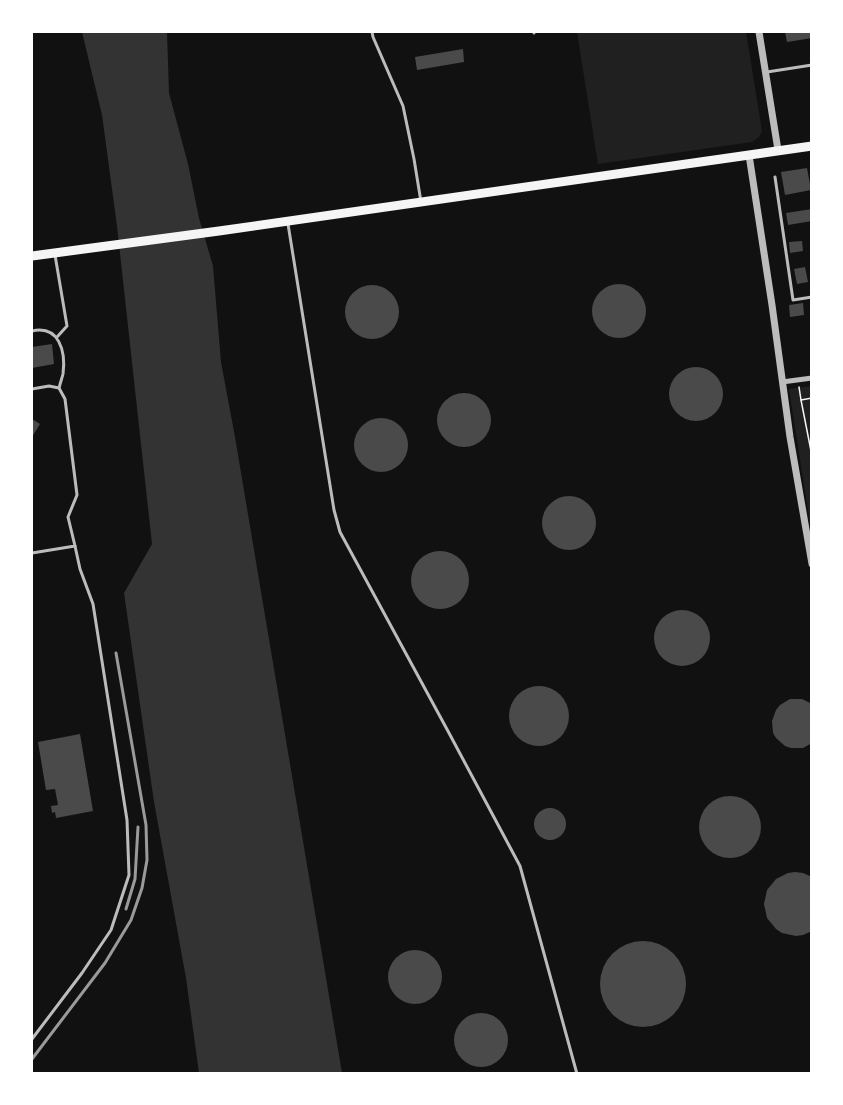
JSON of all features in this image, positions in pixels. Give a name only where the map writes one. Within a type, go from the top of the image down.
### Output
[{"type":"main road","points":[[32,256],[812,146]]},
{"type":"street","points":[[759,32],[778,150]]},
{"type":"street","points":[[749,154],[792,448],[812,564]]},
{"type":"street","points":[[782,382],[812,378]]},
{"type":"lane","points":[[372,32],[403,106],[421,202]]},
{"type":"lane","points":[[765,72],[812,66]]},
{"type":"lane","points":[[775,177],[793,300],[812,297]]},
{"type":"lane","points":[[287,221],[333,510],[340,532],[520,866],[577,1074]]},
{"type":"lane","points":[[55,253],[66,326],[57,337]]},
{"type":"lane","points":[[32,331],[39,329],[51,332],[57,337],[62,355],[63,374],[59,388],[65,399],[77,495],[68,517],[80,569],[93,604],[127,820],[129,875],[111,930],[32,1039]]},
{"type":"lane","points":[[32,389],[49,386],[59,388]]},
{"type":"lane","points":[[32,553],[75,546]]},
{"type":"path","points":[[798,380],[812,456]]},
{"type":"path","points":[[801,400],[812,398]]},
{"type":"shaded area","points":[[82,32],[167,32],[169,93],[213,266],[221,362],[342,1073],[199,1073],[186,978],[154,802],[124,593],[152,544],[117,226],[102,115]]},
{"type":"shaded area","points":[[577,32],[746,32],[762,131],[759,137],[752,142],[598,164]]},
{"type":"shaded area","points":[[811,386],[811,530],[789,389]]},
{"type":"building","points":[[785,32],[812,32],[812,38],[787,42]]},
{"type":"building","points":[[463,49],[464,62],[417,70],[415,57]]},
{"type":"building","points":[[807,168],[811,190],[785,195],[781,172]]},
{"type":"building","points":[[812,209],[812,221],[788,225],[786,213]]},
{"type":"building","points":[[802,241],[803,251],[790,253],[789,242]]},
{"type":"building","points":[[805,267],[808,282],[797,284],[794,269]]},
{"type":"building","points":[[614,284],[624,284],[634,288],[642,296],[646,311],[642,326],[634,334],[624,338],[614,338],[604,334],[596,326],[592,316],[592,306],[596,296],[604,288]]},
{"type":"building","points":[[367,285],[377,285],[387,289],[395,297],[399,312],[395,327],[387,335],[377,339],[367,339],[357,335],[349,327],[345,317],[345,307],[349,297],[357,289]]},
{"type":"building","points":[[803,303],[804,315],[790,317],[789,305]]},
{"type":"building","points":[[52,344],[54,364],[32,368],[32,347]]},
{"type":"building","points":[[691,367],[701,367],[711,371],[719,379],[723,394],[719,409],[711,417],[701,421],[691,421],[681,417],[673,409],[669,399],[669,389],[673,379],[681,371]]},
{"type":"building","points":[[459,393],[469,393],[479,397],[487,405],[491,420],[487,435],[479,443],[469,447],[459,447],[449,443],[441,435],[437,425],[437,415],[441,405],[449,397]]},
{"type":"building","points":[[376,418],[386,418],[396,422],[404,430],[408,445],[404,460],[396,468],[386,472],[376,472],[366,468],[358,460],[354,450],[354,440],[358,430],[366,422]]},
{"type":"building","points":[[32,419],[40,424],[32,437]]},
{"type":"building","points":[[564,496],[574,496],[584,500],[592,508],[596,523],[592,538],[584,546],[574,550],[564,550],[554,546],[546,538],[542,528],[542,518],[546,508],[554,500]]},
{"type":"building","points":[[440,551],[451,553],[464,564],[469,580],[467,591],[456,604],[440,609],[429,607],[416,596],[411,580],[413,569],[424,556]]},
{"type":"building","points":[[682,610],[693,612],[702,618],[708,627],[710,638],[708,649],[702,658],[693,664],[682,666],[671,664],[662,658],[656,649],[654,638],[656,627],[662,618],[671,612]]},
{"type":"building","points":[[539,686],[560,695],[569,716],[560,737],[539,746],[518,737],[509,716],[518,695]]},
{"type":"building","points":[[790,699],[802,699],[812,704],[812,743],[803,748],[785,746],[773,733],[772,721],[776,710]]},
{"type":"building","points":[[80,734],[93,811],[56,818],[51,806],[58,805],[55,789],[46,790],[38,742]]},
{"type":"building","points":[[724,796],[736,796],[752,805],[759,815],[761,827],[759,839],[752,849],[736,858],[724,858],[713,853],[704,844],[699,833],[699,821],[704,810],[713,801]]},
{"type":"building","points":[[550,808],[561,813],[566,824],[561,835],[550,840],[539,835],[534,824],[539,813]]},
{"type":"building","points":[[795,872],[812,877],[812,931],[796,936],[776,929],[767,918],[764,904],[767,890],[776,879]]},
{"type":"building","points":[[643,941],[667,948],[679,960],[686,984],[679,1008],[667,1020],[643,1027],[619,1020],[607,1008],[600,984],[607,960],[619,948]]},
{"type":"building","points":[[410,950],[420,950],[430,954],[438,962],[442,977],[438,992],[430,1000],[420,1004],[410,1004],[400,1000],[392,992],[388,982],[388,972],[392,962],[400,954]]},
{"type":"building","points":[[476,1013],[486,1013],[496,1017],[504,1025],[508,1040],[504,1055],[496,1063],[486,1067],[476,1067],[466,1063],[458,1055],[454,1045],[454,1035],[458,1025],[466,1017]]},
{"type":"railway","points":[[32,1059],[105,963],[131,920],[142,888],[147,860],[146,825],[116,653]]},
{"type":"railway","points":[[126,909],[135,879],[138,827]]}]
